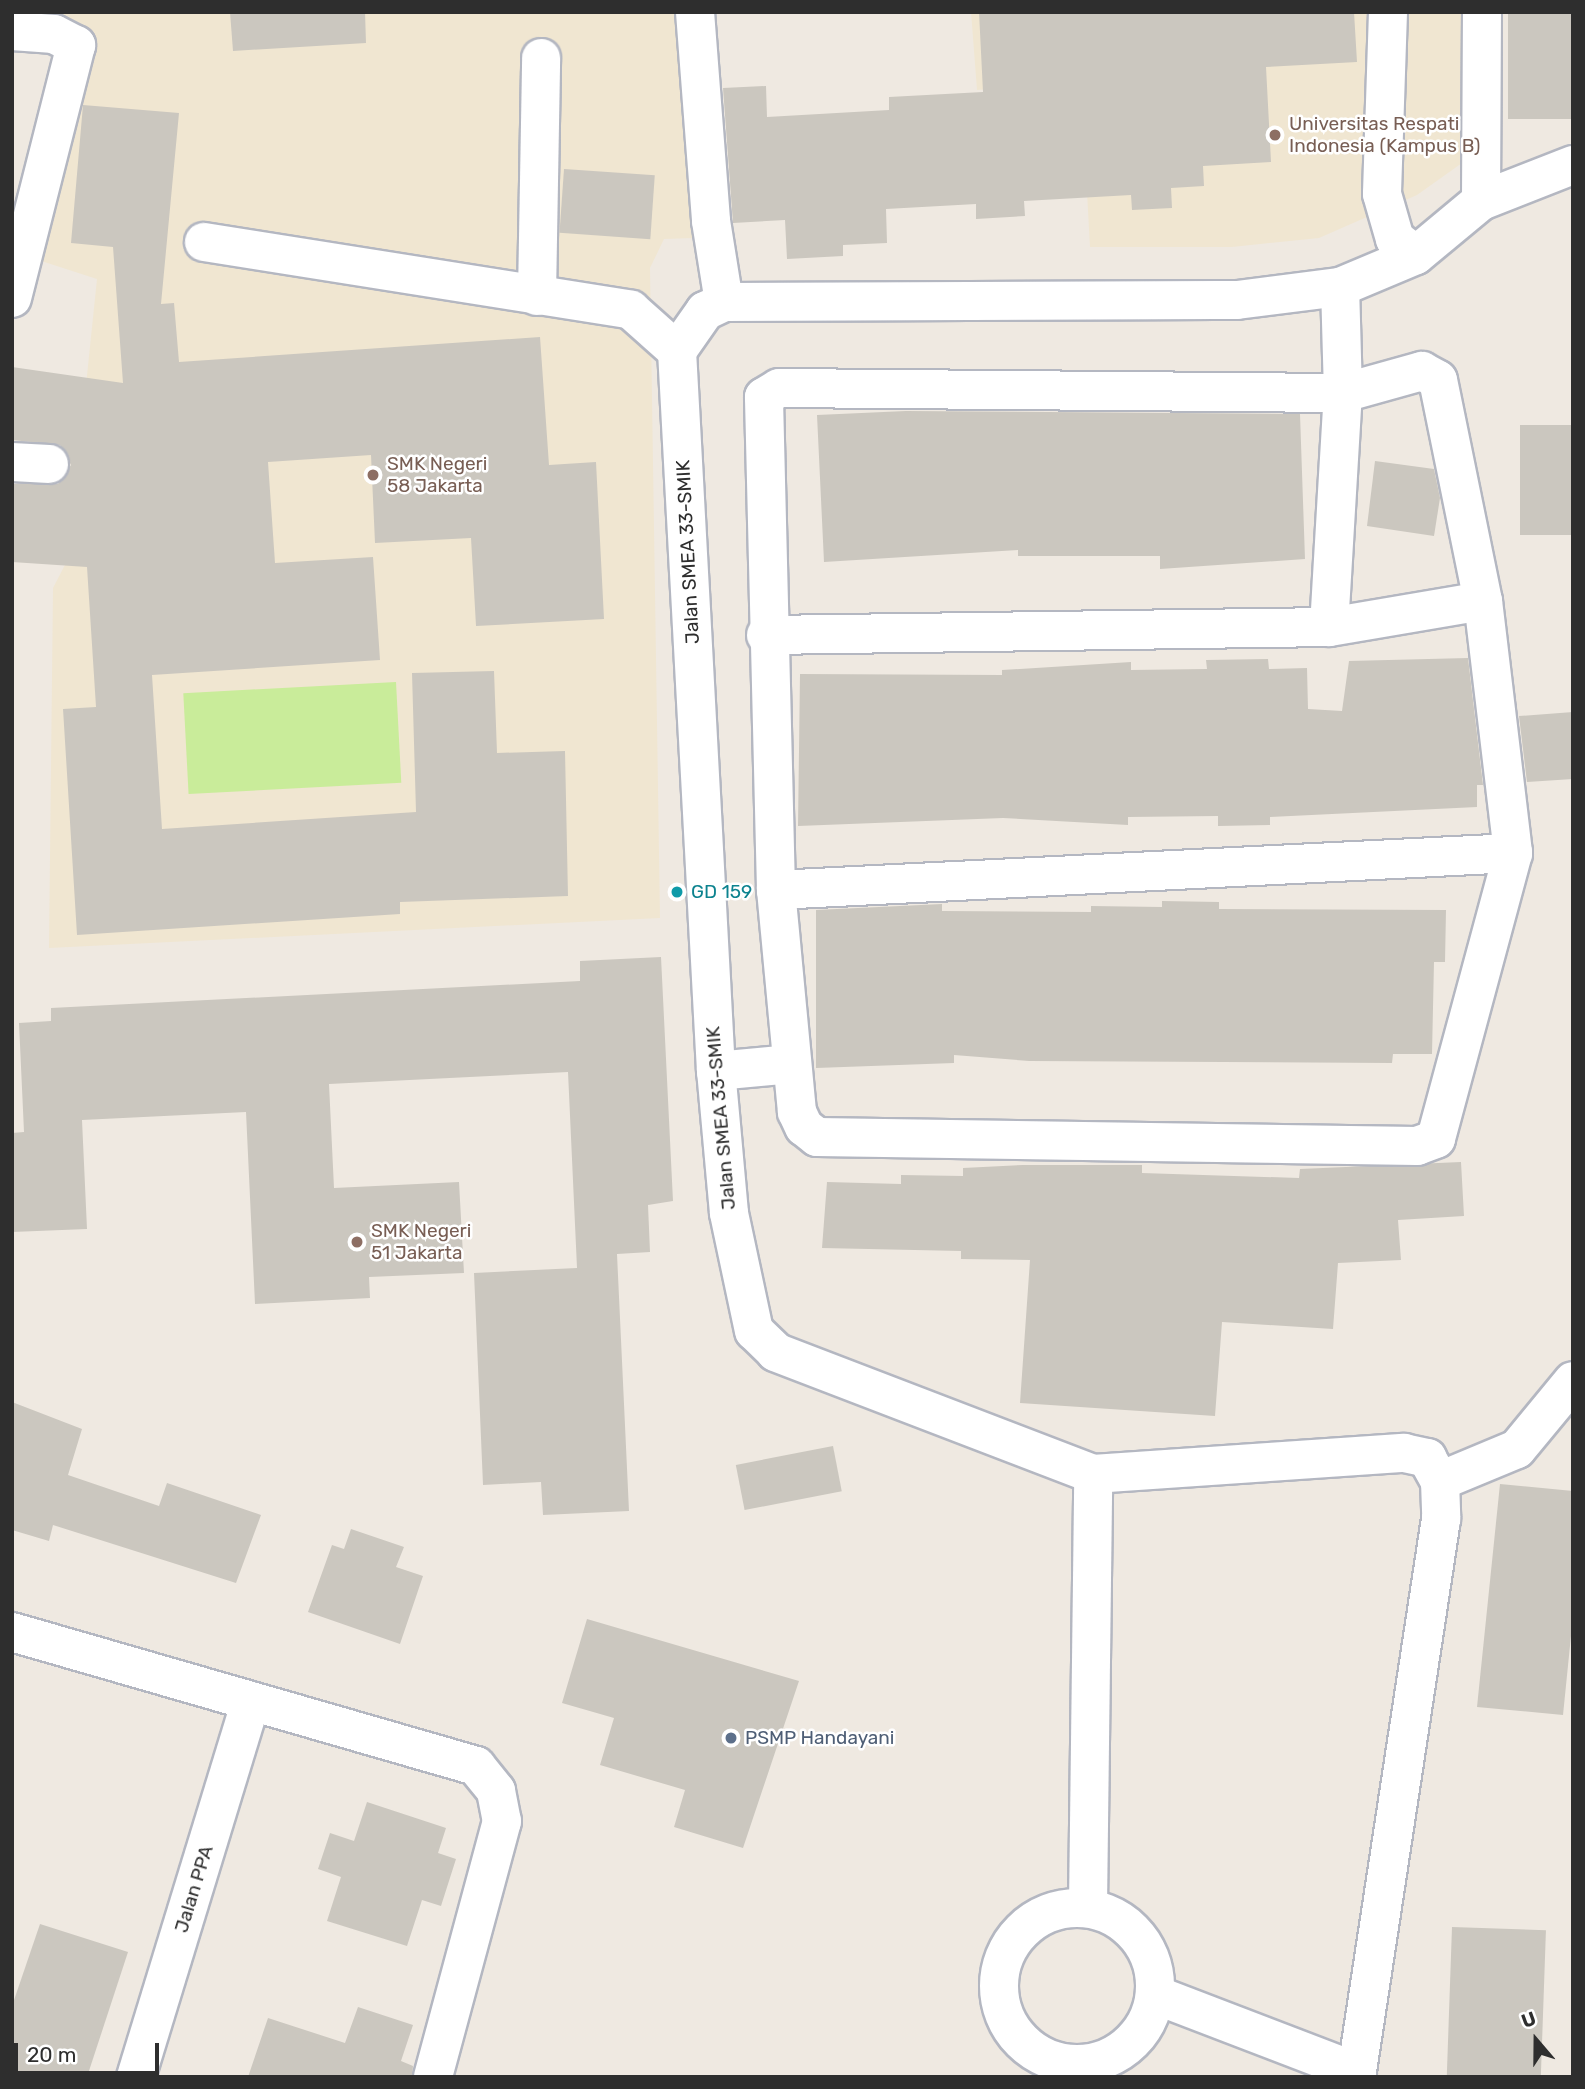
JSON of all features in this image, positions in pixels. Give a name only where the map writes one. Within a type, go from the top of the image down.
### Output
[{"type":"street","points":[[695,12],[711,221],[724,302]]},
{"type":"street","points":[[1388,12],[1382,194],[1395,239],[1416,256]]},
{"type":"street","points":[[1482,12],[1482,201]]},
{"type":"street","points":[[12,31],[54,34],[76,45],[21,241],[12,298]]},
{"type":"street","points":[[537,296],[541,58]]},
{"type":"street","points":[[204,242],[631,310],[677,351],[705,311],[724,302],[1237,300],[1340,287],[1416,256],[1482,201],[1573,165]]},
{"type":"street","points":[[1329,627],[1343,393],[1340,287]]},
{"type":"street","name":"Jalan SMEA 33-SMIK","points":[[677,351],[716,1071],[729,1213],[754,1331],[776,1352],[1093,1474]]},
{"type":"street","points":[[1422,371],[1438,380],[1483,601],[1513,853],[1440,1131],[1428,1144],[817,1137],[797,1112],[776,890],[766,635],[762,405],[770,391],[1343,393],[1422,371]]},
{"type":"street","points":[[766,635],[1329,627],[1483,601]]},
{"type":"street","points":[[776,890],[1513,853]]},
{"type":"street","points":[[716,1071],[792,1065]]},
{"type":"street","points":[[1440,1481],[1517,1449],[1573,1381]]},
{"type":"street","points":[[1088,1907],[1093,1474],[1404,1453],[1427,1458],[1440,1481],[1441,1519],[1357,2074],[1156,1995]]},
{"type":"street","points":[[12,1632],[476,1766],[496,1791],[502,1821],[433,2077]]},
{"type":"street","name":"Jalan PPA","points":[[136,2077],[251,1700]]},
{"type":"street","points":[[1088,1907],[1117,1917],[1139,1937],[1153,1965],[1156,1995],[1146,2025],[1126,2047],[1098,2061],[1065,2070],[1038,2054],[1014,2034],[1001,2006],[999,1975],[1009,1946],[1029,1924],[1057,1910],[1088,1907]]},
{"type":"shaded area","name":"SMK Negeri 58 Jakarta","points":[[43,12],[685,12],[693,238],[664,239],[650,268],[660,918],[49,948],[53,588],[68,559],[97,279],[32,258],[84,39]]},
{"type":"shaded area","name":"Universitas Respati Indonesia (Kampus B)","points":[[971,12],[1463,12],[1470,107],[1462,163],[1417,195],[1319,238],[1232,247],[1090,247],[1081,82],[977,90]]},
{"type":"green space","points":[[396,682],[401,783],[189,794],[183,693]]},
{"type":"building","points":[[230,12],[365,12],[366,43],[233,51]]},
{"type":"building","points":[[979,12],[1354,12],[1357,62],[1266,67],[1271,162],[1203,166],[1204,186],[1171,188],[1172,208],[1132,210],[1131,195],[1024,201],[1025,216],[976,219],[976,204],[886,209],[887,243],[843,245],[843,256],[787,259],[785,220],[733,223],[723,88],[766,86],[767,117],[889,110],[889,97],[983,92]]},
{"type":"building","points":[[1508,14],[1573,14],[1573,119],[1508,119]]},
{"type":"building","points":[[83,105],[179,113],[161,304],[174,303],[179,362],[540,337],[549,465],[596,462],[604,619],[476,626],[471,538],[375,543],[371,455],[268,462],[275,563],[373,557],[380,660],[152,675],[162,829],[416,812],[412,673],[494,671],[497,753],[565,751],[568,896],[400,902],[400,914],[77,935],[63,709],[96,707],[87,567],[12,562],[12,484],[58,484],[71,465],[60,445],[12,440],[12,367],[123,383],[113,247],[71,243]]},
{"type":"building","points":[[564,169],[655,175],[650,239],[560,233]]},
{"type":"building","points":[[906,411],[1300,414],[1305,559],[1160,569],[1160,556],[1018,556],[1018,550],[824,562],[817,415]]},
{"type":"building","points":[[1520,425],[1573,425],[1573,535],[1520,535]]},
{"type":"building","points":[[1375,461],[1434,469],[1440,498],[1434,536],[1367,526]]},
{"type":"building","points":[[1468,658],[1483,785],[1477,785],[1477,807],[1270,817],[1270,825],[1218,826],[1218,816],[1128,817],[1128,825],[1003,818],[798,826],[800,674],[1002,675],[1002,670],[1131,662],[1131,670],[1207,669],[1206,660],[1268,659],[1269,669],[1307,668],[1308,709],[1342,711],[1349,661]]},
{"type":"building","points":[[1573,712],[1573,779],[1527,782],[1519,716]]},
{"type":"building","points":[[1162,901],[1219,902],[1219,909],[1446,910],[1445,962],[1434,962],[1432,1054],[1393,1054],[1392,1063],[1029,1061],[954,1055],[954,1063],[816,1068],[816,910],[942,904],[942,911],[1091,912],[1091,906],[1162,907]]},
{"type":"building","name":"SMK Negeri 51 Jakarta","points":[[661,957],[673,1201],[648,1205],[650,1252],[617,1254],[629,1511],[543,1515],[541,1482],[483,1485],[474,1273],[577,1268],[568,1072],[329,1084],[334,1188],[459,1182],[464,1273],[369,1277],[370,1298],[255,1304],[246,1112],[82,1120],[87,1229],[12,1232],[12,1133],[24,1132],[19,1023],[51,1021],[51,1008],[580,981],[580,961]]},
{"type":"building","points":[[1461,1162],[1464,1216],[1398,1220],[1401,1260],[1338,1263],[1333,1329],[1222,1322],[1215,1416],[1020,1403],[1030,1260],[961,1259],[961,1251],[822,1248],[827,1182],[901,1184],[901,1175],[963,1176],[963,1168],[1023,1165],[1142,1165],[1142,1173],[1299,1178],[1300,1169]]},
{"type":"building","points":[[12,1402],[82,1429],[68,1475],[159,1506],[167,1483],[261,1515],[236,1583],[53,1525],[49,1541],[12,1530]]},
{"type":"building","points":[[833,1446],[842,1491],[745,1510],[736,1465]]},
{"type":"building","points":[[1500,1484],[1573,1491],[1573,1616],[1563,1715],[1477,1707]]},
{"type":"building","points":[[351,1529],[404,1547],[396,1567],[423,1576],[400,1644],[308,1612],[332,1545],[344,1549]]},
{"type":"building","name":"PSMP Handayani","points":[[587,1619],[799,1681],[743,1848],[674,1827],[685,1790],[600,1765],[614,1718],[562,1703]]},
{"type":"building","points":[[367,1802],[446,1828],[438,1853],[456,1859],[441,1906],[422,1900],[407,1946],[327,1921],[341,1877],[318,1869],[330,1833],[354,1841]]},
{"type":"building","points":[[40,1924],[128,1952],[87,2077],[12,2077],[12,2006]]},
{"type":"building","points":[[1452,1927],[1546,1930],[1541,2077],[1447,2077]]},
{"type":"building","points":[[358,2007],[413,2025],[401,2061],[413,2066],[412,2077],[248,2077],[268,2018],[345,2043]]},
{"type":"place","name":"Universitas Respati Indonesia (Kampus B)","points":[[1275,135]]},
{"type":"place","name":"SMK Negeri 58 Jakarta","points":[[373,475]]},
{"type":"place","name":"GD 159","points":[[677,892]]},
{"type":"place","name":"SMK Negeri 51 Jakarta","points":[[357,1242]]},
{"type":"place","name":"PSMP Handayani","points":[[731,1738]]}]
